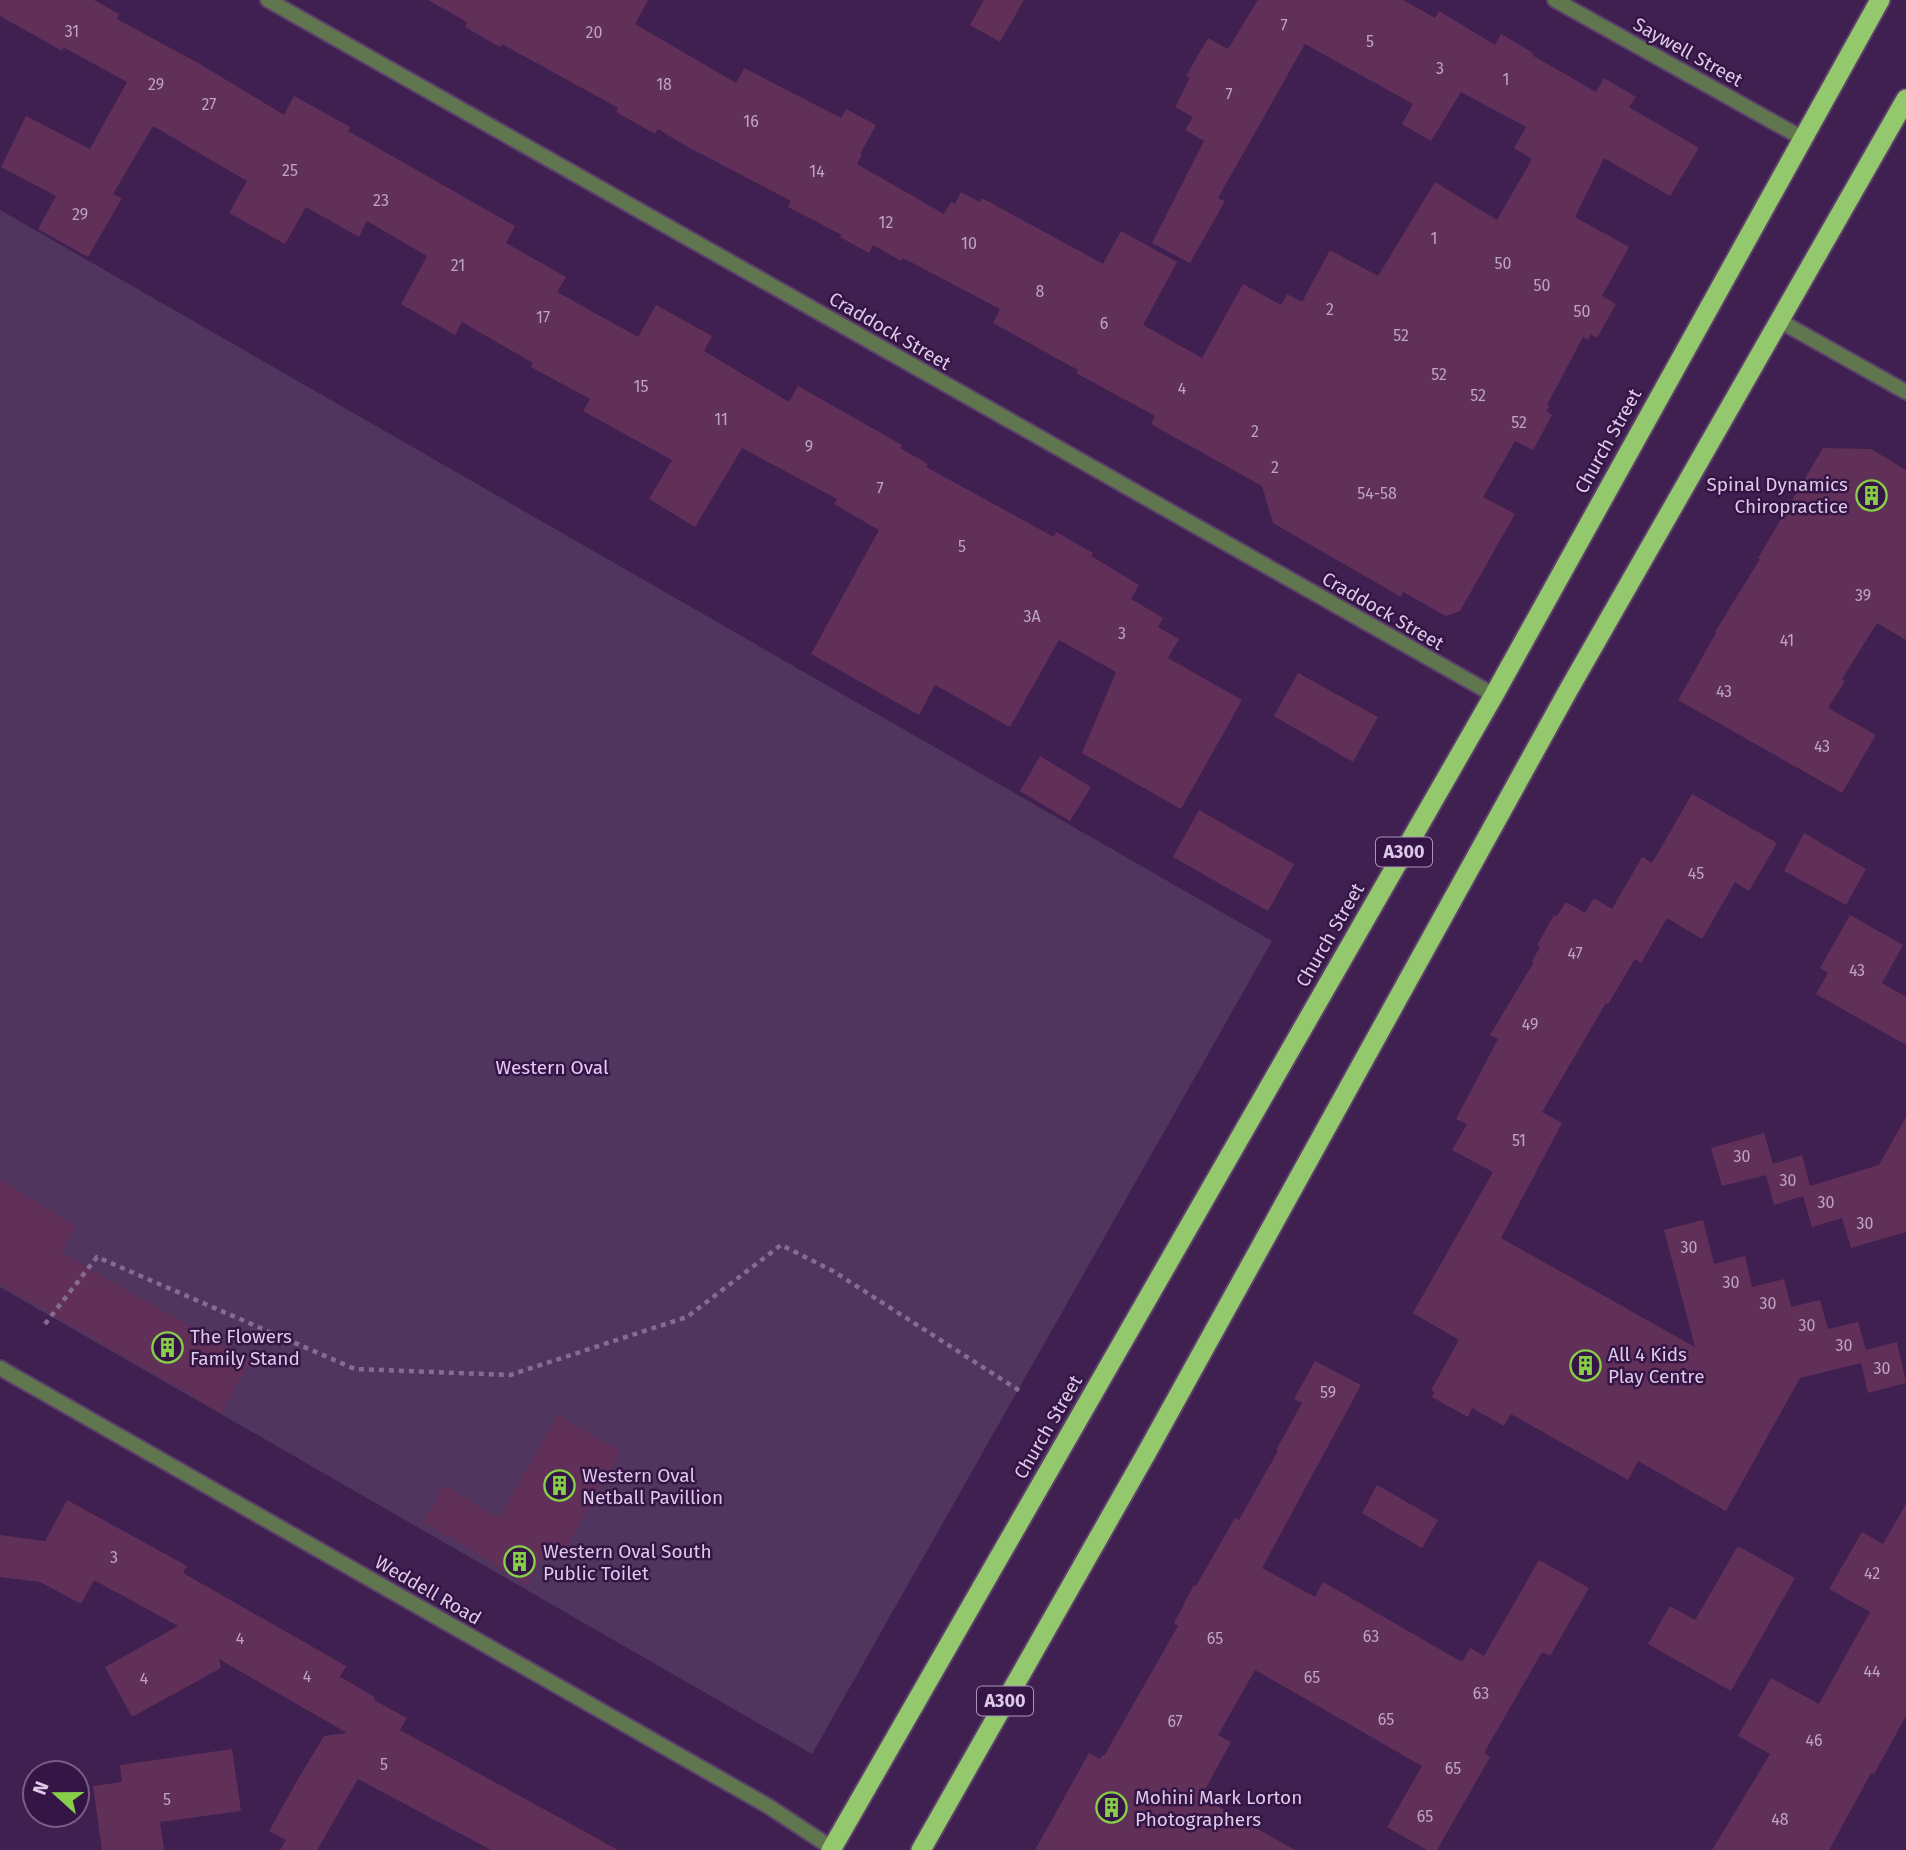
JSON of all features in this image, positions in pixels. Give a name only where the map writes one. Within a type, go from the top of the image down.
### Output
[{"type":"highway","name":"Church Street","points":[[833,1849],[1494,695],[1880,0]]},
{"type":"highway","name":"A300","points":[[921,1850],[1146,1454],[1569,689],[1906,99]]},
{"type":"street","name":"Craddock Street","points":[[268,0],[1494,695]]},
{"type":"street","name":"Saywell Street","points":[[1555,0],[1802,138]]},
{"type":"street","points":[[1780,321],[1906,393]]},
{"type":"street","name":"Weddell Road","points":[[0,1368],[768,1806],[833,1849]]},
{"type":"path","points":[[45,1324],[97,1257],[355,1369],[510,1374],[687,1317],[781,1245],[833,1270],[1023,1393]]},
{"type":"green space","name":"Western Oval","points":[[0,210],[1272,941],[812,1754],[0,1287]]},
{"type":"building","points":[[0,0],[94,0],[119,14],[117,19],[198,63],[284,115],[294,96],[350,127],[348,131],[515,226],[506,243],[566,277],[557,292],[638,337],[656,305],[712,336],[704,351],[789,402],[798,386],[902,445],[900,448],[928,464],[926,467],[1054,537],[1056,532],[1093,553],[1091,556],[1139,585],[1131,599],[1163,618],[1158,627],[1179,639],[1168,658],[1242,700],[1181,809],[1082,753],[1116,672],[1059,640],[1010,727],[935,685],[919,715],[811,654],[879,530],[834,504],[837,499],[742,448],[695,527],[649,499],[672,460],[583,411],[590,399],[531,367],[533,363],[462,322],[455,335],[401,304],[427,256],[367,221],[359,237],[306,207],[285,244],[229,213],[247,181],[153,126],[113,194],[122,198],[88,257],[38,229],[56,196],[1,167],[26,116],[90,149],[127,82],[63,47],[62,51],[0,16]]},
{"type":"building","points":[[428,0],[648,0],[635,24],[736,83],[744,68],[841,118],[846,109],[876,125],[857,164],[944,214],[951,202],[955,204],[961,192],[980,202],[982,198],[1103,264],[1121,231],[1177,262],[1143,325],[1202,358],[1243,284],[1281,305],[1287,294],[1302,302],[1330,250],[1378,276],[1435,182],[1497,220],[1532,159],[1514,148],[1526,127],[1461,92],[1431,141],[1402,124],[1413,104],[1305,44],[1218,198],[1225,201],[1190,263],[1152,243],[1204,141],[1185,130],[1193,117],[1175,107],[1190,78],[1186,76],[1208,38],[1228,49],[1258,0],[1403,0],[1435,18],[1439,11],[1495,45],[1501,34],[1596,92],[1604,78],[1636,97],[1629,107],[1699,148],[1670,196],[1604,158],[1575,217],[1629,247],[1602,296],[1616,304],[1597,338],[1591,334],[1588,340],[1583,337],[1547,405],[1550,406],[1546,411],[1552,415],[1533,450],[1515,441],[1483,497],[1515,514],[1460,611],[1446,616],[1403,592],[1401,597],[1273,523],[1262,486],[1151,424],[1155,416],[993,323],[1000,309],[873,245],[869,253],[840,237],[842,235],[788,207],[791,201],[658,129],[655,134],[616,112],[618,108],[502,44],[500,47],[465,27],[467,22]]},
{"type":"building","points":[[984,0],[1024,0],[1000,42],[970,25]]},
{"type":"building","points":[[1823,448],[1871,449],[1906,470],[1906,640],[1877,623],[1842,679],[1845,681],[1828,708],[1876,735],[1842,793],[1678,700]]},
{"type":"building","points":[[1298,673],[1378,717],[1353,762],[1274,716]]},
{"type":"building","points":[[1040,756],[1091,787],[1070,821],[1020,791]]},
{"type":"building","points":[[1692,794],[1777,843],[1749,891],[1735,882],[1702,939],[1667,918],[1641,963],[1635,959],[1542,1112],[1562,1123],[1501,1238],[1695,1347],[1664,1230],[1703,1220],[1714,1264],[1745,1256],[1752,1287],[1784,1279],[1791,1307],[1820,1300],[1828,1329],[1858,1322],[1866,1350],[1897,1342],[1906,1383],[1868,1393],[1861,1363],[1800,1378],[1726,1511],[1638,1461],[1628,1480],[1511,1414],[1504,1426],[1472,1408],[1468,1417],[1432,1397],[1435,1392],[1431,1390],[1459,1340],[1413,1313],[1493,1172],[1452,1150],[1467,1124],[1456,1119],[1498,1039],[1490,1035],[1534,962],[1532,961],[1540,947],[1537,945],[1554,915],[1557,916],[1566,902],[1585,913],[1594,898],[1612,909],[1642,857],[1652,863]]},
{"type":"building","points":[[1199,810],[1294,864],[1268,911],[1173,857]]},
{"type":"building","points":[[1804,833],[1866,869],[1846,905],[1784,871]]},
{"type":"building","points":[[1850,915],[1903,945],[1882,983],[1906,997],[1906,1045],[1816,994],[1828,973],[1820,968]]},
{"type":"building","points":[[1906,1117],[1906,1232],[1851,1248],[1842,1218],[1812,1227],[1803,1196],[1774,1205],[1766,1175],[1722,1186],[1711,1148],[1764,1133],[1773,1164],[1802,1155],[1810,1186],[1879,1165]]},
{"type":"building","points":[[0,1178],[76,1225],[62,1253],[251,1361],[221,1413],[0,1284]]},
{"type":"building","points":[[1315,1361],[1361,1385],[1262,1568],[1315,1597],[1323,1582],[1462,1662],[1470,1648],[1484,1656],[1539,1560],[1589,1588],[1550,1656],[1542,1652],[1484,1753],[1490,1757],[1437,1850],[1427,1850],[1387,1827],[1422,1766],[1255,1670],[1218,1735],[1231,1742],[1201,1797],[1295,1850],[1035,1850],[1089,1753],[1100,1759],[1104,1756],[1178,1626],[1174,1623],[1194,1585],[1196,1586],[1235,1518],[1239,1520],[1278,1451],[1276,1450],[1302,1403],[1294,1399]]},
{"type":"building","name":"Western Oval Netball Pavillion","points":[[558,1415],[621,1452],[560,1558],[547,1550],[527,1585],[423,1522],[444,1485],[499,1518]]},
{"type":"building","points":[[1377,1485],[1438,1520],[1422,1548],[1362,1513]]},
{"type":"building","points":[[67,1500],[187,1566],[183,1573],[346,1666],[340,1677],[407,1718],[400,1730],[618,1850],[491,1850],[358,1779],[317,1850],[280,1850],[286,1840],[269,1831],[298,1779],[324,1736],[347,1733],[219,1659],[221,1668],[132,1717],[105,1667],[178,1626],[94,1580],[81,1604],[40,1582],[0,1577],[0,1535],[45,1541]]},
{"type":"building","points":[[1906,1504],[1906,1716],[1874,1774],[1871,1773],[1829,1850],[1712,1850],[1770,1754],[1738,1736],[1771,1678],[1819,1704],[1870,1612],[1829,1589],[1862,1532],[1883,1544]]},
{"type":"building","points":[[1738,1546],[1795,1578],[1731,1691],[1648,1644],[1670,1606],[1695,1620]]},
{"type":"building","points":[[232,1749],[241,1811],[160,1822],[164,1850],[102,1850],[93,1786],[122,1782],[120,1765]]},
{"type":"place","name":"Spinal Dynamics Chiropractice","points":[[1871,495]]},
{"type":"place","name":"The Flowers Family Stand","points":[[167,1347]]},
{"type":"place","name":"All 4 Kids Play Centre","points":[[1585,1365]]},
{"type":"place","name":"Western Oval Netball Pavillion","points":[[559,1486]]},
{"type":"place","name":"Western Oval South Public Toilet","points":[[520,1562]]},
{"type":"place","name":"Mohini Mark Lorton Photographers","points":[[1112,1808]]}]
